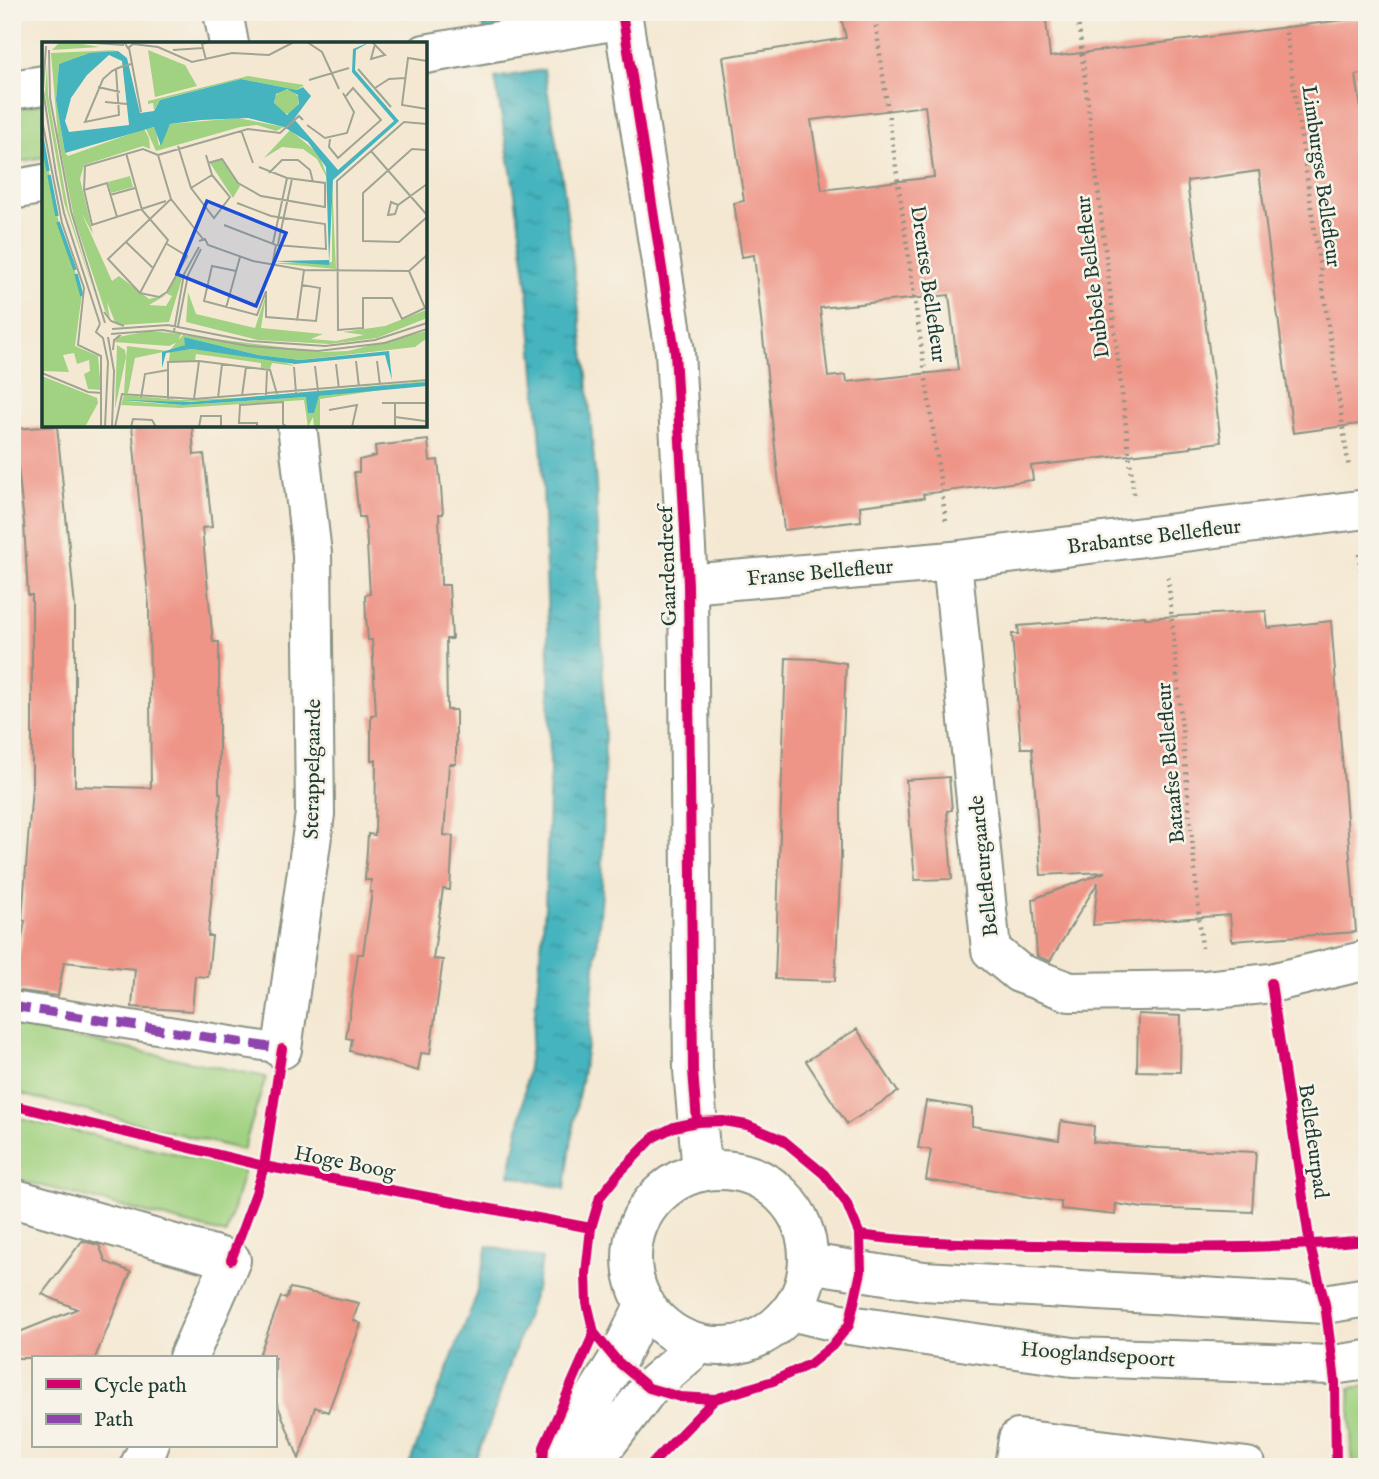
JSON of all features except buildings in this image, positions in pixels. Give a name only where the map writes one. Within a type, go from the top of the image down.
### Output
[{"type":"street","points":[[223,12],[229,42]]},
{"type":"street","points":[[427,54],[622,15]]},
{"type":"street","name":"Gaardendreef","points":[[622,15],[675,352],[688,584],[692,1070],[702,1172]]},
{"type":"street","points":[[12,90],[42,85]]},
{"type":"street","points":[[12,190],[42,184]]},
{"type":"street","name":"Sterappelgaarde","points":[[282,1049],[315,814],[312,554],[297,427]]},
{"type":"street","name":"Brabantse Bellefleur","points":[[952,561],[1361,510]]},
{"type":"street","name":"Franse Bellefleur","points":[[688,584],[952,561]]},
{"type":"street","name":"Bellefleurgaarde","points":[[952,561],[991,950],[1019,973],[1070,992],[1206,990],[1271,983],[1367,960]]},
{"type":"street","points":[[12,1006],[282,1049]]},
{"type":"street","points":[[702,1172],[739,1172],[771,1186],[793,1209],[805,1236],[808,1263],[802,1292],[791,1311],[769,1332],[736,1345],[700,1344],[682,1338],[666,1328],[645,1304],[633,1265],[635,1235],[651,1204],[680,1180],[702,1172]]},
{"type":"street","points":[[12,1198],[231,1260],[189,1356]]},
{"type":"street","points":[[808,1263],[952,1283],[1325,1304],[1367,1297]]},
{"type":"street","points":[[562,1467],[575,1429],[618,1361],[645,1304]]},
{"type":"street","name":"Hooglandsepoort","points":[[791,1311],[849,1325],[1073,1357],[1333,1365],[1367,1360]]},
{"type":"street","points":[[589,1467],[649,1388],[700,1344]]},
{"type":"street","points":[[139,1467],[148,1448]]},
{"type":"street","points":[[1016,1453],[1247,1467]]},
{"type":"path","points":[[1361,510],[1367,648]]},
{"type":"green space","points":[[42,103],[42,157],[12,163],[12,109]]},
{"type":"green space","points":[[12,1025],[266,1077],[243,1150],[12,1092]]},
{"type":"green space","points":[[12,1117],[244,1169],[226,1234],[12,1178]]},
{"type":"green space","points":[[1367,1386],[1367,1467],[1352,1467],[1350,1388]]},
{"type":"water","points":[[480,12],[533,12],[535,25],[485,34]]},
{"type":"water","points":[[544,70],[563,183],[587,375],[596,485],[605,731],[602,894],[588,1041],[565,1189],[509,1175],[521,1118],[534,1022],[545,906],[550,775],[549,658],[542,457],[528,290],[495,78]]},
{"type":"water","points":[[488,1246],[542,1259],[536,1288],[488,1429],[472,1467],[408,1467],[474,1302]]},
{"type":"marked path","points":[[12,1006],[282,1049]]},
{"type":"cycle path","points":[[622,12],[675,352],[688,584],[693,1070],[697,1122]]},
{"type":"cycle path","name":"Bellefleurpad","points":[[1271,983],[1310,1245],[1325,1304],[1335,1382],[1336,1467]]},
{"type":"cycle path","points":[[231,1260],[264,1166],[282,1049]]},
{"type":"cycle path","name":"Hoge Boog","points":[[12,1105],[264,1166],[591,1228]]},
{"type":"cycle path","points":[[543,1467],[544,1447],[594,1333],[587,1303],[586,1274],[591,1228],[600,1197],[654,1137],[674,1127],[697,1122],[723,1121],[747,1125],[783,1140],[824,1174],[846,1202],[860,1235],[861,1272],[849,1325],[832,1346],[810,1364],[773,1381],[715,1399],[680,1397],[649,1388],[617,1361],[594,1333]]},
{"type":"cycle path","points":[[860,1235],[950,1243],[1164,1247],[1245,1247],[1367,1240]]},
{"type":"cycle path","points":[[649,1467],[715,1399]]}]
